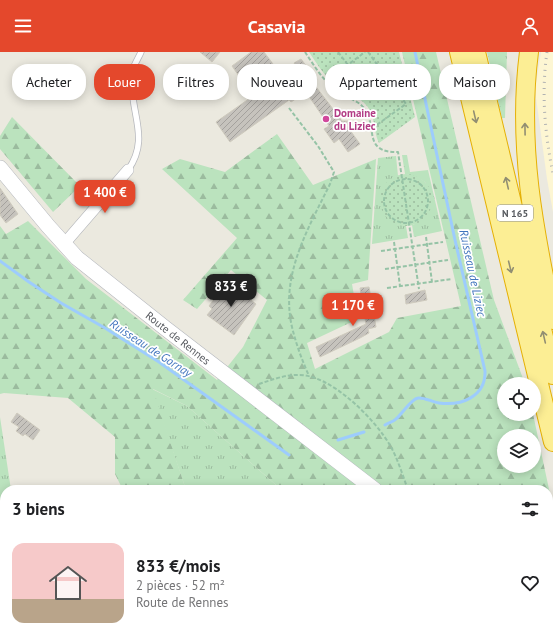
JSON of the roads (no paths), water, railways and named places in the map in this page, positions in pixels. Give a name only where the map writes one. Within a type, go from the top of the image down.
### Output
[{"type":"highway","name":"N 165","points":[[459,52],[553,442]]},
{"type":"highway","name":"N 165","points":[[476,52],[553,375]]},
{"type":"highway","points":[[529,52],[524,104],[530,198],[537,246],[553,320]]},
{"type":"main road","name":"Route de Rennes","points":[[0,168],[48,226],[88,268],[369,485]]},
{"type":"street","points":[[64,244],[128,170]]},
{"type":"lane","points":[[128,170],[133,164],[138,147],[140,132],[132,94],[133,70],[141,52]]},
{"type":"waterway","name":"Ruisseau de Liziec","points":[[385,425],[395,420],[412,401],[418,398],[447,404],[456,403],[471,398],[481,387],[484,380],[485,371],[455,240],[415,52]]},
{"type":"waterway","name":"Ruisseau de Gornay","points":[[0,261],[61,303],[105,328],[159,362],[289,455]]},
{"type":"waterway","name":"Ruisseau de Liziec","points":[[338,440],[364,432]]},
{"type":"railway","points":[[547,52],[544,99],[548,144],[553,174]]},
{"type":"place","name":"Domaine du Liziec","points":[[326,119]]}]
